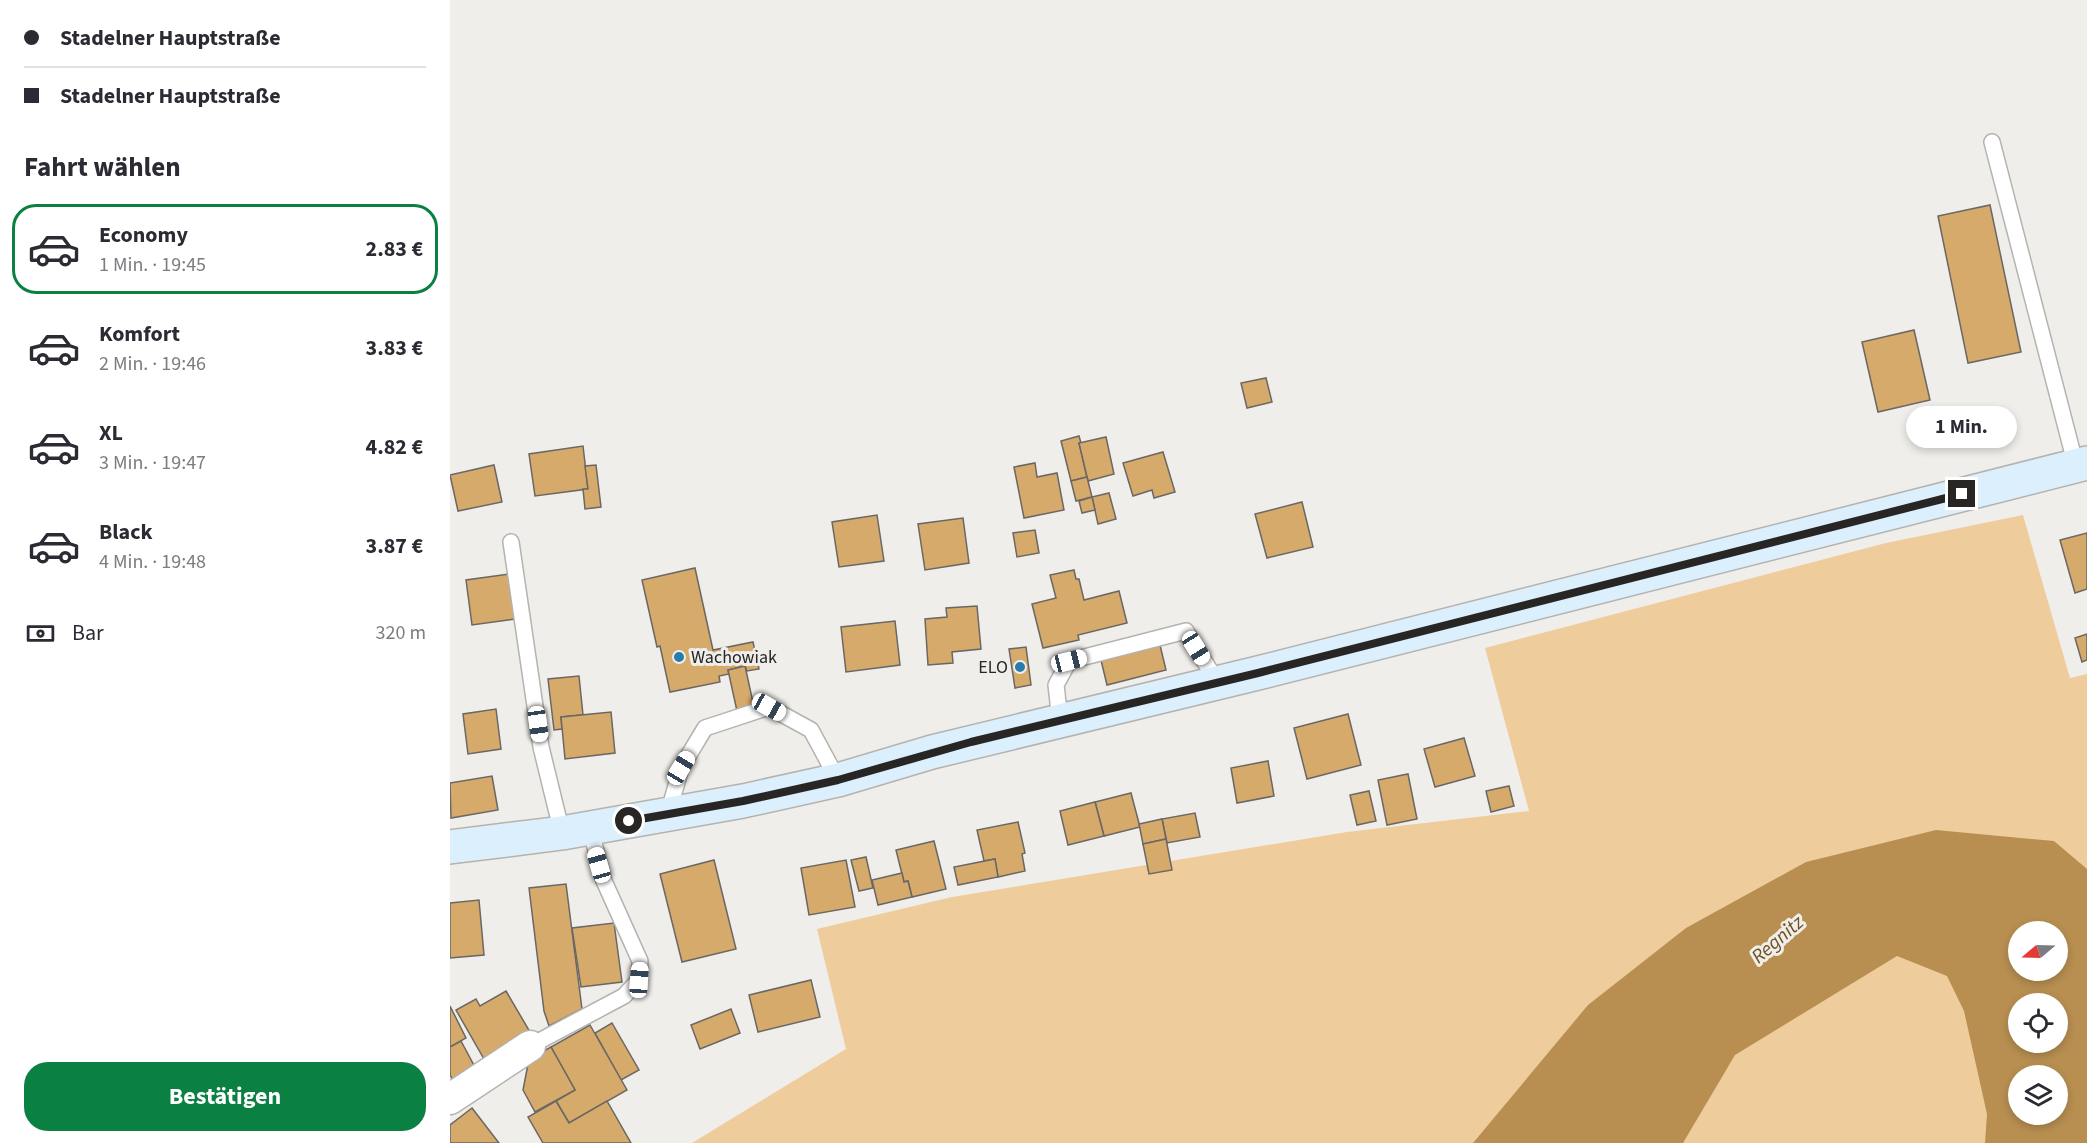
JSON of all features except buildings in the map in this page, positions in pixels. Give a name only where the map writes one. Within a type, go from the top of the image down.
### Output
[{"type":"main road","points":[[450,847],[576,831],[743,801],[838,780],[932,752],[2081,464]]},
{"type":"street","points":[[450,1099],[530,1046]]},
{"type":"lane","points":[[1992,142],[2081,464]]},
{"type":"lane","points":[[511,542],[541,747],[576,831],[604,881],[640,961],[639,980],[624,996],[530,1046]]},
{"type":"lane","points":[[1060,720],[1056,685],[1069,661],[1186,631],[1217,682]]},
{"type":"lane","points":[[668,814],[681,768],[705,728],[769,707],[811,730],[838,780]]},
{"type":"shaded area","points":[[2023,515],[2070,678],[2087,674],[2087,1143],[692,1143],[846,1049],[817,929],[952,897],[1347,832],[1529,811],[1485,648],[1886,543]]},
{"type":"water","name":"Regnitz","points":[[1936,830],[2054,841],[2087,869],[2087,1143],[1985,1143],[1987,1114],[1964,1011],[1947,976],[1897,956],[1735,1055],[1683,1143],[1473,1143],[1588,1005],[1686,928],[1806,862]]},
{"type":"place","name":"Wachowiak","points":[[679,657]]},
{"type":"place","name":"ELO","points":[[1020,667]]},
{"type":"route","points":[[629,821],[743,801],[838,780],[971,742],[1258,673],[1962,494]]}]
